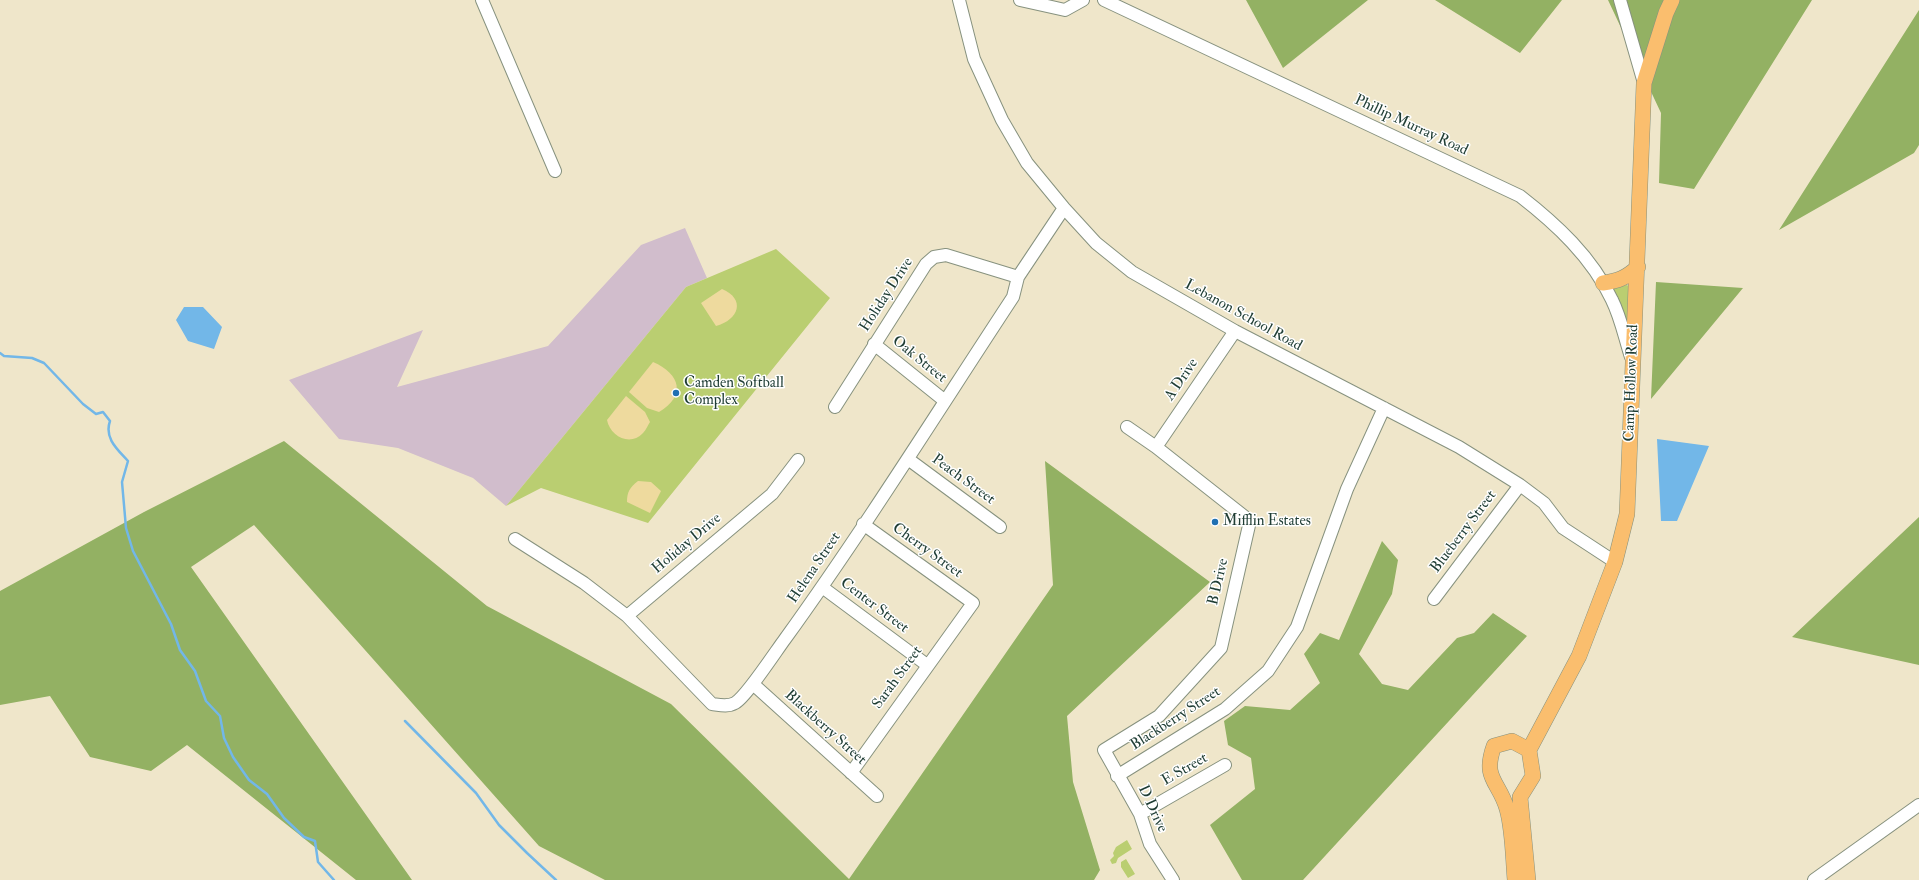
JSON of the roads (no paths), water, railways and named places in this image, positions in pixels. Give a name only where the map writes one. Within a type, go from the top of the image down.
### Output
[{"type":"main road","name":"Camp Hollow Road","points":[[1529,750],[1578,656],[1615,562],[1627,514],[1632,360],[1638,267],[1644,83],[1666,14],[1672,0]]},
{"type":"main road","points":[[1603,282],[1619,281],[1627,277],[1638,267]]},
{"type":"main road","points":[[1515,880],[1507,810],[1500,790],[1490,775],[1490,759],[1494,746],[1512,741],[1529,750],[1533,776],[1520,797],[1522,832],[1528,880]]},
{"type":"street","points":[[482,0],[555,172]]},
{"type":"street","name":"Lebanon School Road","points":[[958,0],[974,59],[1002,120],[1027,163],[1064,208],[1096,243],[1132,272],[1235,331],[1460,447],[1520,485],[1544,504],[1563,528],[1615,562]]},
{"type":"street","points":[[1020,0],[1065,10],[1083,0]]},
{"type":"street","name":"Phillip Murray Road","points":[[1104,0],[1520,196],[1551,219],[1577,247],[1603,282],[1612,299],[1632,360]]},
{"type":"street","points":[[1620,0],[1644,83]]},
{"type":"street","name":"Helena Street","points":[[515,539],[584,583],[626,616],[712,704],[723,706],[736,703],[753,684],[822,587],[908,459],[1013,297],[1018,277],[1064,208]]},
{"type":"street","name":"Holiday Drive","points":[[835,407],[926,264],[934,258],[946,255],[1018,277]]},
{"type":"street","name":"A Drive","points":[[1156,447],[1235,331]]},
{"type":"street","name":"Oak Street","points":[[874,344],[945,401]]},
{"type":"street","name":"Blackberry Street","points":[[1118,776],[1225,710],[1268,671],[1297,627],[1347,489],[1384,408]]},
{"type":"street","name":"B Drive","points":[[1104,750],[1159,716],[1221,648],[1250,521],[1156,447],[1127,427]]},
{"type":"street","name":"Peach Street","points":[[908,459],[1000,527]]},
{"type":"street","name":"Holiday Drive","points":[[626,616],[772,494],[798,460]]},
{"type":"street","name":"Blueberry Street","points":[[1434,599],[1520,485]]},
{"type":"street","name":"Cherry Street","points":[[863,524],[973,603]]},
{"type":"street","name":"Center Street","points":[[822,587],[927,665]]},
{"type":"street","name":"Sarah Street","points":[[851,773],[927,665],[973,603]]},
{"type":"street","name":"Blackberry Street","points":[[753,684],[877,796]]},
{"type":"street","name":"D Drive","points":[[1104,750],[1140,814],[1150,844],[1173,880]]},
{"type":"street","name":"E Street","points":[[1140,814],[1225,765]]},
{"type":"street","points":[[1814,880],[1919,805]]},
{"type":"water","points":[[184,307],[203,307],[222,327],[214,349],[188,341],[176,320]]},
{"type":"water","points":[[1657,439],[1709,446],[1677,521],[1661,521]]},
{"type":"waterway","points":[[0,353],[4,356],[32,358],[44,363],[83,404],[96,414],[103,412],[110,421],[110,438],[116,448],[128,461],[122,482],[126,528],[133,551],[171,624],[180,650],[195,671],[206,701],[220,716],[224,738],[233,757],[249,780],[267,794],[284,818],[304,837],[315,841],[318,862],[334,880]]},
{"type":"waterway","points":[[405,721],[476,793],[499,825],[556,880]]},
{"type":"place","name":"Camden Softball Complex","points":[[676,393]]},
{"type":"place","name":"Mifflin Estates","points":[[1215,522]]}]
